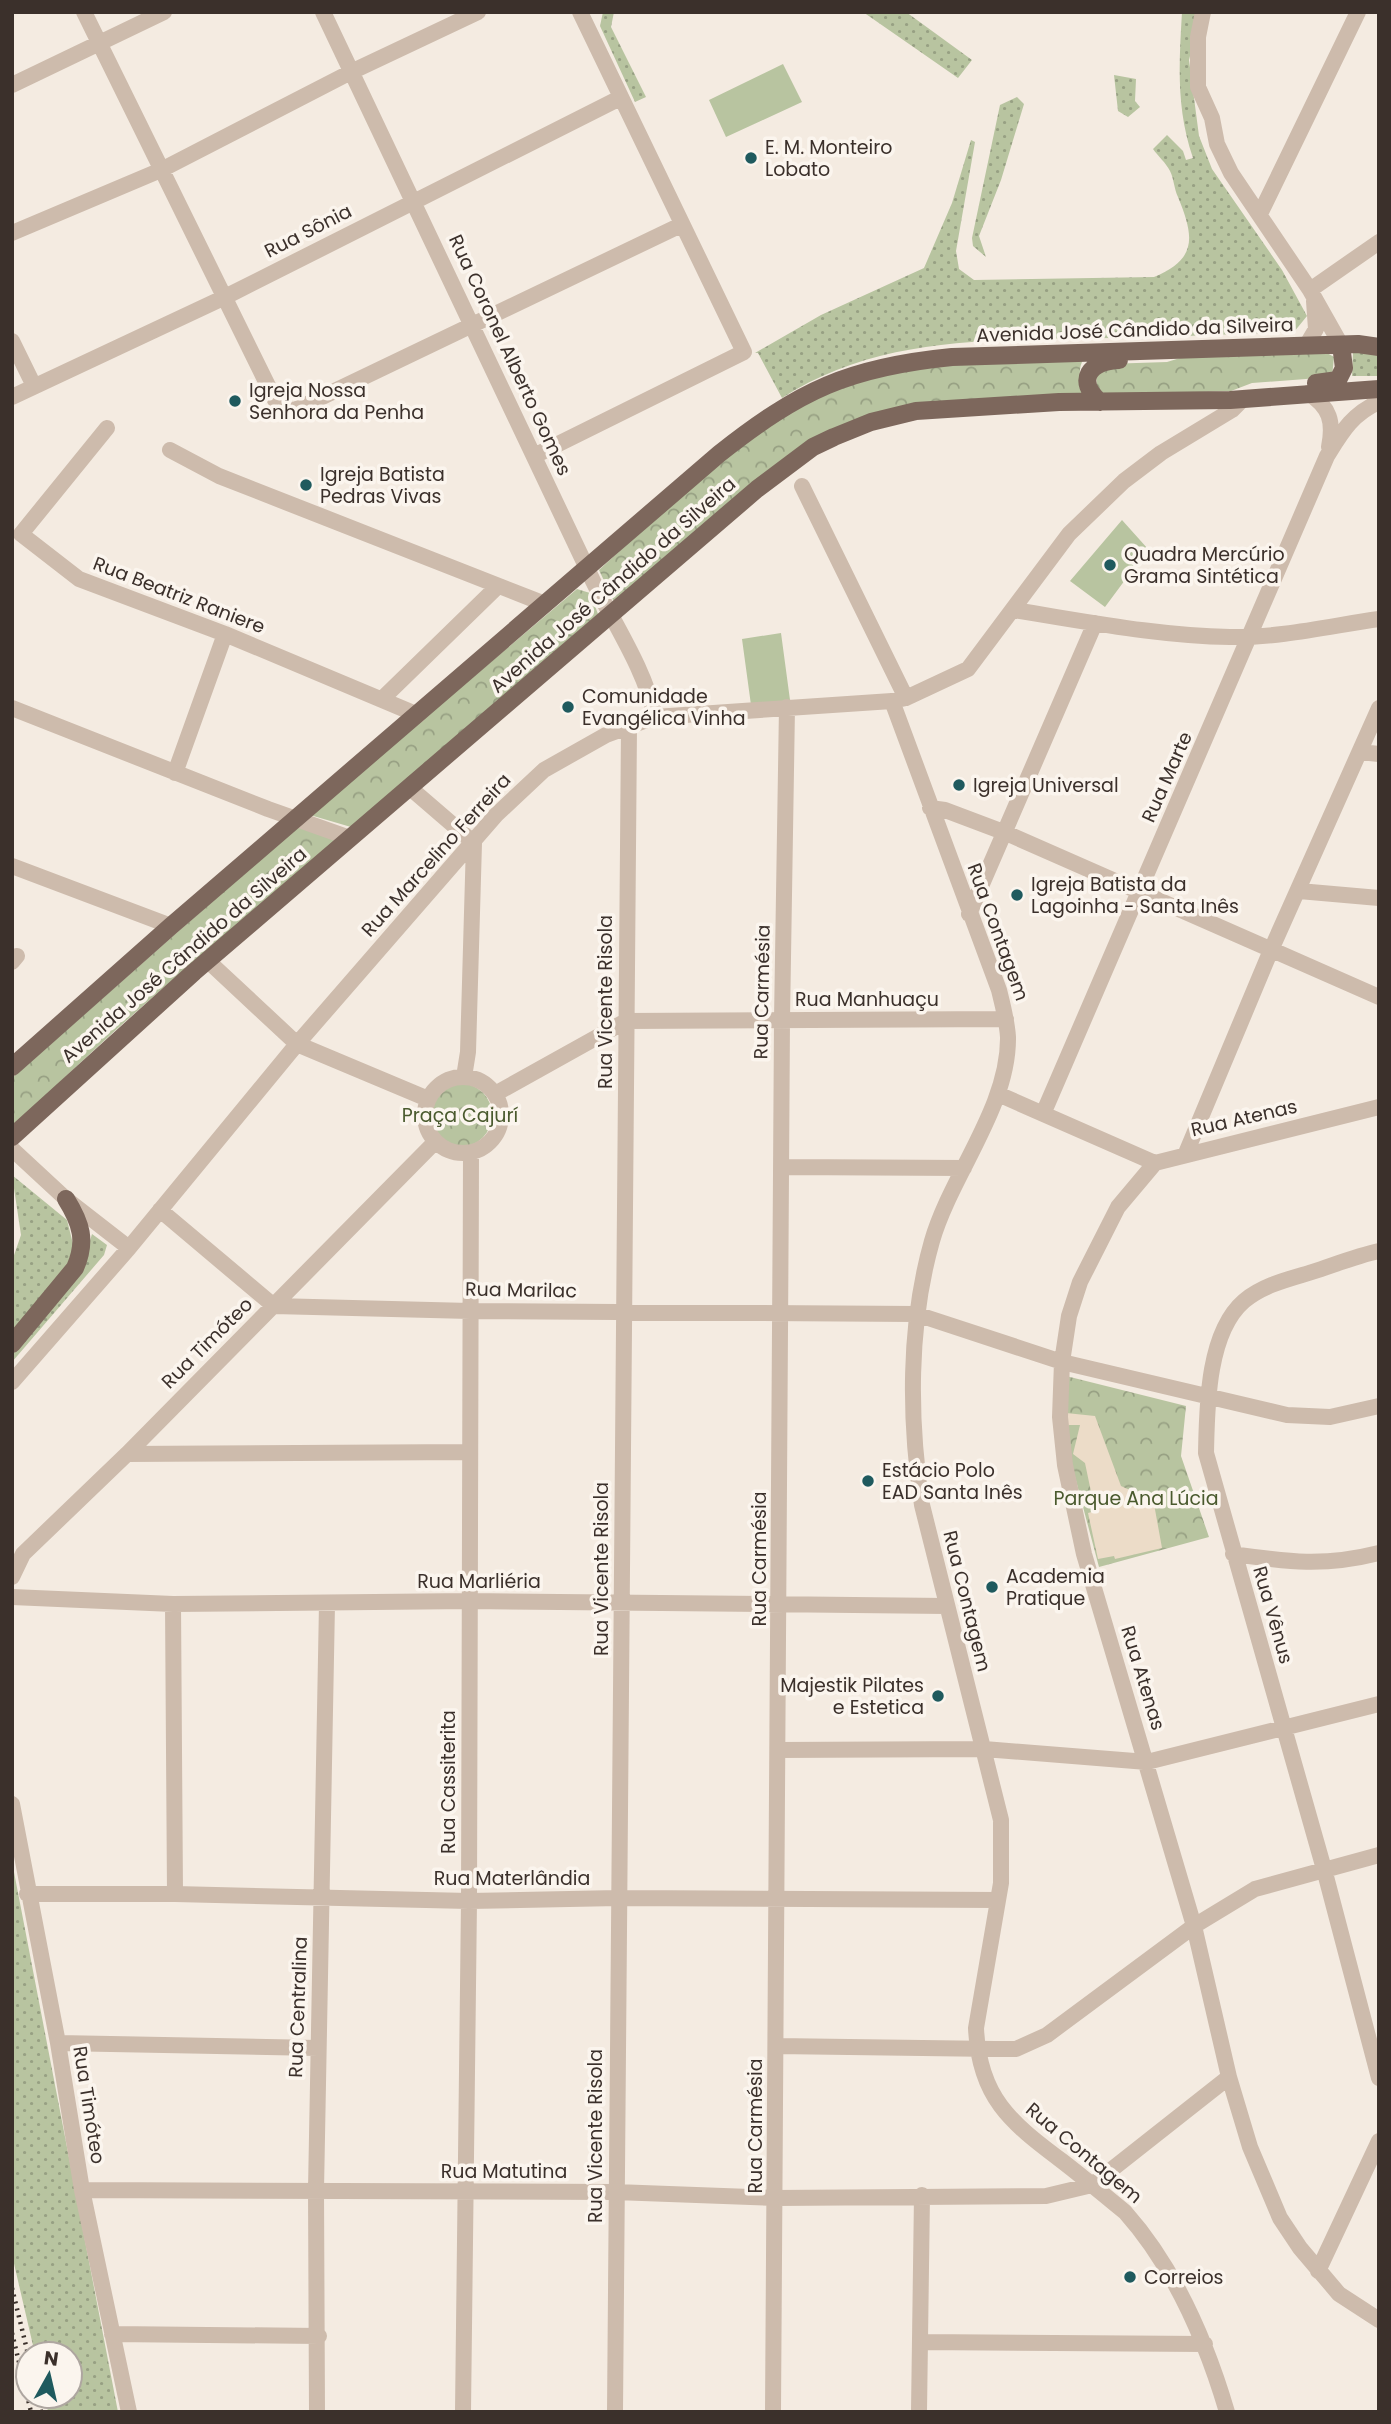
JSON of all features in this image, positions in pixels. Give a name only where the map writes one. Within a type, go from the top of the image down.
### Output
[{"type":"main road","name":"Avenida José Cândido da Silveira","points":[[12,1068],[171,926],[588,567],[748,431],[794,400],[842,378],[892,364],[952,357],[1168,349],[1341,345],[1379,347]]},
{"type":"main road","points":[[1243,399],[1265,386],[1338,380],[1344,368],[1341,345]]},
{"type":"main road","points":[[1100,402],[1088,386],[1092,367],[1102,360],[1158,358],[1168,349]]},
{"type":"main road","name":"Avenida José Cândido da Silveira","points":[[12,1136],[208,961],[611,613],[775,475],[813,447],[850,429],[893,415],[937,408],[1243,399],[1379,390]]},
{"type":"main road","points":[[12,1344],[75,1268],[80,1255],[82,1233],[66,1199]]},
{"type":"street","points":[[84,12],[275,402],[284,410],[295,410],[681,225]]},
{"type":"street","points":[[12,85],[164,12]]},
{"type":"street","name":"Rua Coronel Alberto Gomes","points":[[323,12],[611,613],[652,701],[655,717]]},
{"type":"street","points":[[12,233],[162,170],[351,72],[478,12]]},
{"type":"street","points":[[534,456],[744,352],[580,12]]},
{"type":"street","points":[[1203,12],[1198,37],[1198,88],[1212,118],[1217,144],[1231,173],[1312,292],[1341,345]]},
{"type":"street","points":[[1260,214],[1358,12]]},
{"type":"street","name":"Rua Sônia","points":[[12,397],[223,298],[620,99]]},
{"type":"street","points":[[1312,292],[1379,242]]},
{"type":"street","points":[[1306,346],[1316,329],[1312,292]]},
{"type":"street","points":[[12,341],[34,386]]},
{"type":"street","name":"Rua Marte","points":[[1308,393],[1321,401],[1331,420],[1327,457]]},
{"type":"street","name":"Rua Marcelino Ferreira","points":[[12,1382],[129,1248],[297,1044],[523,786],[544,769],[606,735],[655,717],[899,699],[968,669],[1069,534],[1124,481],[1161,453],[1232,410],[1243,399]]},
{"type":"street","name":"Rua Marte","points":[[1043,1114],[1251,636],[1286,532],[1349,420],[1359,411],[1379,402]]},
{"type":"street","name":"Rua Beatriz Raniere","points":[[107,428],[21,534],[79,579],[225,634],[418,715]]},
{"type":"street","points":[[170,450],[219,477],[545,604]]},
{"type":"street","name":"Rua Contagem","points":[[802,486],[899,699],[930,808],[999,990],[1006,1019],[1007,1050],[998,1094],[933,1239],[916,1314],[916,1466],[922,1505],[1002,1831],[998,1900],[976,2028],[977,2049],[987,2087],[1003,2113],[1092,2185],[1140,2229],[1205,2344],[1227,2412]]},
{"type":"street","points":[[382,699],[497,587]]},
{"type":"street","points":[[1013,610],[1095,623],[1230,637],[1379,619]]},
{"type":"street","points":[[969,914],[1095,623]]},
{"type":"street","points":[[175,773],[225,634]]},
{"type":"street","name":"Rua Carmésia","points":[[773,2412],[782,1020],[787,707]]},
{"type":"street","points":[[12,708],[175,773],[350,838]]},
{"type":"street","points":[[1186,1153],[1271,950],[1379,708]]},
{"type":"street","name":"Rua Vicente Risola","points":[[615,2412],[629,727]]},
{"type":"street","points":[[1360,752],[1379,754]]},
{"type":"street","points":[[409,788],[474,843],[468,1052],[464,1077]]},
{"type":"street","points":[[930,808],[945,810],[1006,833],[1379,997]]},
{"type":"street","points":[[12,866],[171,926]]},
{"type":"street","points":[[1299,891],[1379,898]]},
{"type":"street","points":[[208,961],[297,1044],[428,1099]]},
{"type":"street","name":"Rua Manhuaçu","points":[[495,1094],[626,1021],[1006,1019]]},
{"type":"street","points":[[464,1077],[487,1085],[495,1094],[502,1115],[496,1135],[489,1143],[471,1153],[452,1152],[435,1142],[425,1122],[428,1099],[442,1083],[464,1077]]},
{"type":"street","points":[[998,1094],[1155,1163]]},
{"type":"street","name":"Rua Atenas","points":[[1379,1107],[1186,1153],[1155,1163],[1130,1190],[1098,1242],[1069,1316],[1062,1362],[1060,1417],[1068,1478],[1084,1554],[1194,1926],[1229,2077],[1250,2147],[1280,2218],[1318,2271],[1339,2294],[1379,2320]]},
{"type":"street","name":"Rua Timóteo","points":[[12,1577],[23,1554],[127,1454],[435,1142]]},
{"type":"street","points":[[12,1149],[66,1199],[129,1248]]},
{"type":"street","name":"Rua Cassiterita","points":[[463,2412],[463,2192],[469,1901],[471,1153]]},
{"type":"street","points":[[783,1167],[964,1168]]},
{"type":"street","points":[[160,1210],[274,1306]]},
{"type":"street","name":"Rua Vênus","points":[[1377,1250],[1268,1286],[1243,1302],[1227,1326],[1216,1353],[1207,1398],[1206,1453],[1324,1869],[1379,2078]]},
{"type":"street","name":"Rua Marilac","points":[[274,1306],[470,1311],[916,1314],[1062,1362],[1207,1398],[1308,1418],[1330,1417],[1379,1406]]},
{"type":"street","points":[[127,1454],[470,1452]]},
{"type":"street","points":[[1233,1554],[1290,1562],[1339,1563],[1379,1553]]},
{"type":"street","name":"Rua Marliéria","points":[[12,1597],[173,1604],[470,1601],[946,1606]]},
{"type":"street","points":[[173,1604],[175,1894]]},
{"type":"street","name":"Rua Centralina","points":[[317,2412],[316,2190],[327,1604]]},
{"type":"street","points":[[778,1750],[984,1749],[1147,1762],[1379,1704]]},
{"type":"street","name":"Rua Timóteo","points":[[12,1804],[27,1894],[58,2043],[82,2190],[129,2412]]},
{"type":"street","points":[[776,2046],[1016,2049],[1047,2035],[1194,1926],[1255,1889],[1379,1855]]},
{"type":"street","name":"Rua Materlândia","points":[[27,1894],[322,1896],[469,1901],[618,1898],[998,1900]]},
{"type":"street","points":[[58,2043],[318,2048]]},
{"type":"street","points":[[1092,2185],[1229,2077]]},
{"type":"street","points":[[1318,2271],[1379,2141]]},
{"type":"street","name":"Rua Matutina","points":[[82,2190],[615,2192],[775,2198],[1046,2196],[1092,2185]]},
{"type":"street","points":[[919,2412],[922,2195]]},
{"type":"street","points":[[112,2334],[318,2336]]},
{"type":"street","points":[[920,2342],[1205,2344]]},
{"type":"green space","points":[[603,12],[614,12],[611,27],[646,97],[635,102],[600,26]]},
{"type":"green space","points":[[863,12],[906,12],[972,60],[958,78]]},
{"type":"green space","points":[[1182,12],[1201,12],[1189,60],[1199,136],[1212,169],[1282,270],[1307,316],[1294,332],[1027,339],[942,345],[900,351],[859,362],[820,377],[782,398],[758,353],[755,353],[821,315],[924,268],[952,203],[971,140],[975,142],[956,251],[959,269],[974,280],[1154,277],[1179,262],[1188,245],[1187,223],[1170,171],[1153,149],[1167,135],[1183,151],[1186,160],[1193,158],[1181,104]]},
{"type":"green space","points":[[783,64],[802,102],[726,137],[709,100]]},
{"type":"green space","points":[[1114,75],[1136,79],[1135,101],[1140,107],[1128,117],[1118,111]]},
{"type":"green space","points":[[1017,97],[1024,104],[1001,180],[979,236],[986,257],[973,246],[972,238],[1000,105]]},
{"type":"green space","points":[[1353,352],[1379,355],[1379,376],[1352,376]]},
{"type":"green space","points":[[1327,353],[1334,357],[1332,377],[1252,383],[1231,391],[1104,395],[1097,386],[1096,375],[1106,364],[1167,362],[1190,355]]},
{"type":"green space","points":[[1084,358],[1080,381],[1084,395],[858,419],[614,602],[599,570],[728,455],[801,407],[839,388],[904,370],[981,362]]},
{"type":"green space","name":"Quadra Mercúrio Grama Sintética","points":[[1122,520],[1148,549],[1105,607],[1070,581]]},
{"type":"green space","points":[[577,589],[590,593],[598,614],[351,827],[310,815]]},
{"type":"green space","points":[[781,633],[790,700],[751,705],[742,639]]},
{"type":"green space","points":[[298,826],[336,840],[130,1017],[12,1130],[12,1078]]},
{"type":"green space","name":"Praça Cajurí","points":[[454,1083],[466,1083],[483,1092],[490,1103],[490,1127],[483,1138],[466,1147],[454,1147],[442,1142],[433,1133],[428,1121],[428,1109],[433,1097],[442,1088]]},
{"type":"green space","points":[[12,1175],[67,1220],[76,1256],[12,1334],[12,1261],[21,1235]]},
{"type":"green space","points":[[92,1234],[107,1245],[104,1255],[12,1362],[12,1354],[80,1273]]},
{"type":"green space","name":"Parque Ana Lúcia","points":[[1066,1376],[1186,1406],[1181,1456],[1209,1537],[1099,1567],[1070,1458]]},
{"type":"green space","points":[[12,1855],[118,2412],[48,2412],[84,2410],[84,2340],[32,2340],[12,2255]]},
{"type":"shaded area","points":[[1066,1413],[1095,1416],[1121,1486],[1134,1492],[1143,1505],[1154,1504],[1162,1548],[1115,1559],[1114,1556],[1098,1559],[1088,1513],[1095,1511],[1085,1463],[1073,1454],[1080,1425],[1067,1425]]},
{"type":"railway","points":[[12,2288],[25,2340]]},
{"type":"railway","points":[[12,2333],[31,2412]]},
{"type":"place","name":"E. M. Monteiro Lobato","points":[[751,158]]},
{"type":"place","name":"Igreja Nossa Senhora da Penha","points":[[235,401]]},
{"type":"place","name":"Igreja Batista Pedras Vivas","points":[[306,485]]},
{"type":"place","name":"Quadra Mercúrio Grama Sintética","points":[[1110,565]]},
{"type":"place","name":"Comunidade Evangélica Vinha","points":[[568,707]]},
{"type":"place","name":"Igreja Universal","points":[[959,785]]},
{"type":"place","name":"Igreja Batista da Lagoinha - Santa Inês","points":[[1017,895]]},
{"type":"place","name":"Estácio Polo EAD Santa Inês","points":[[868,1481]]},
{"type":"place","name":"Academia Pratique","points":[[992,1587]]},
{"type":"place","name":"Majestik Pilates e Estetica","points":[[938,1696]]},
{"type":"place","name":"Correios","points":[[1130,2277]]}]
